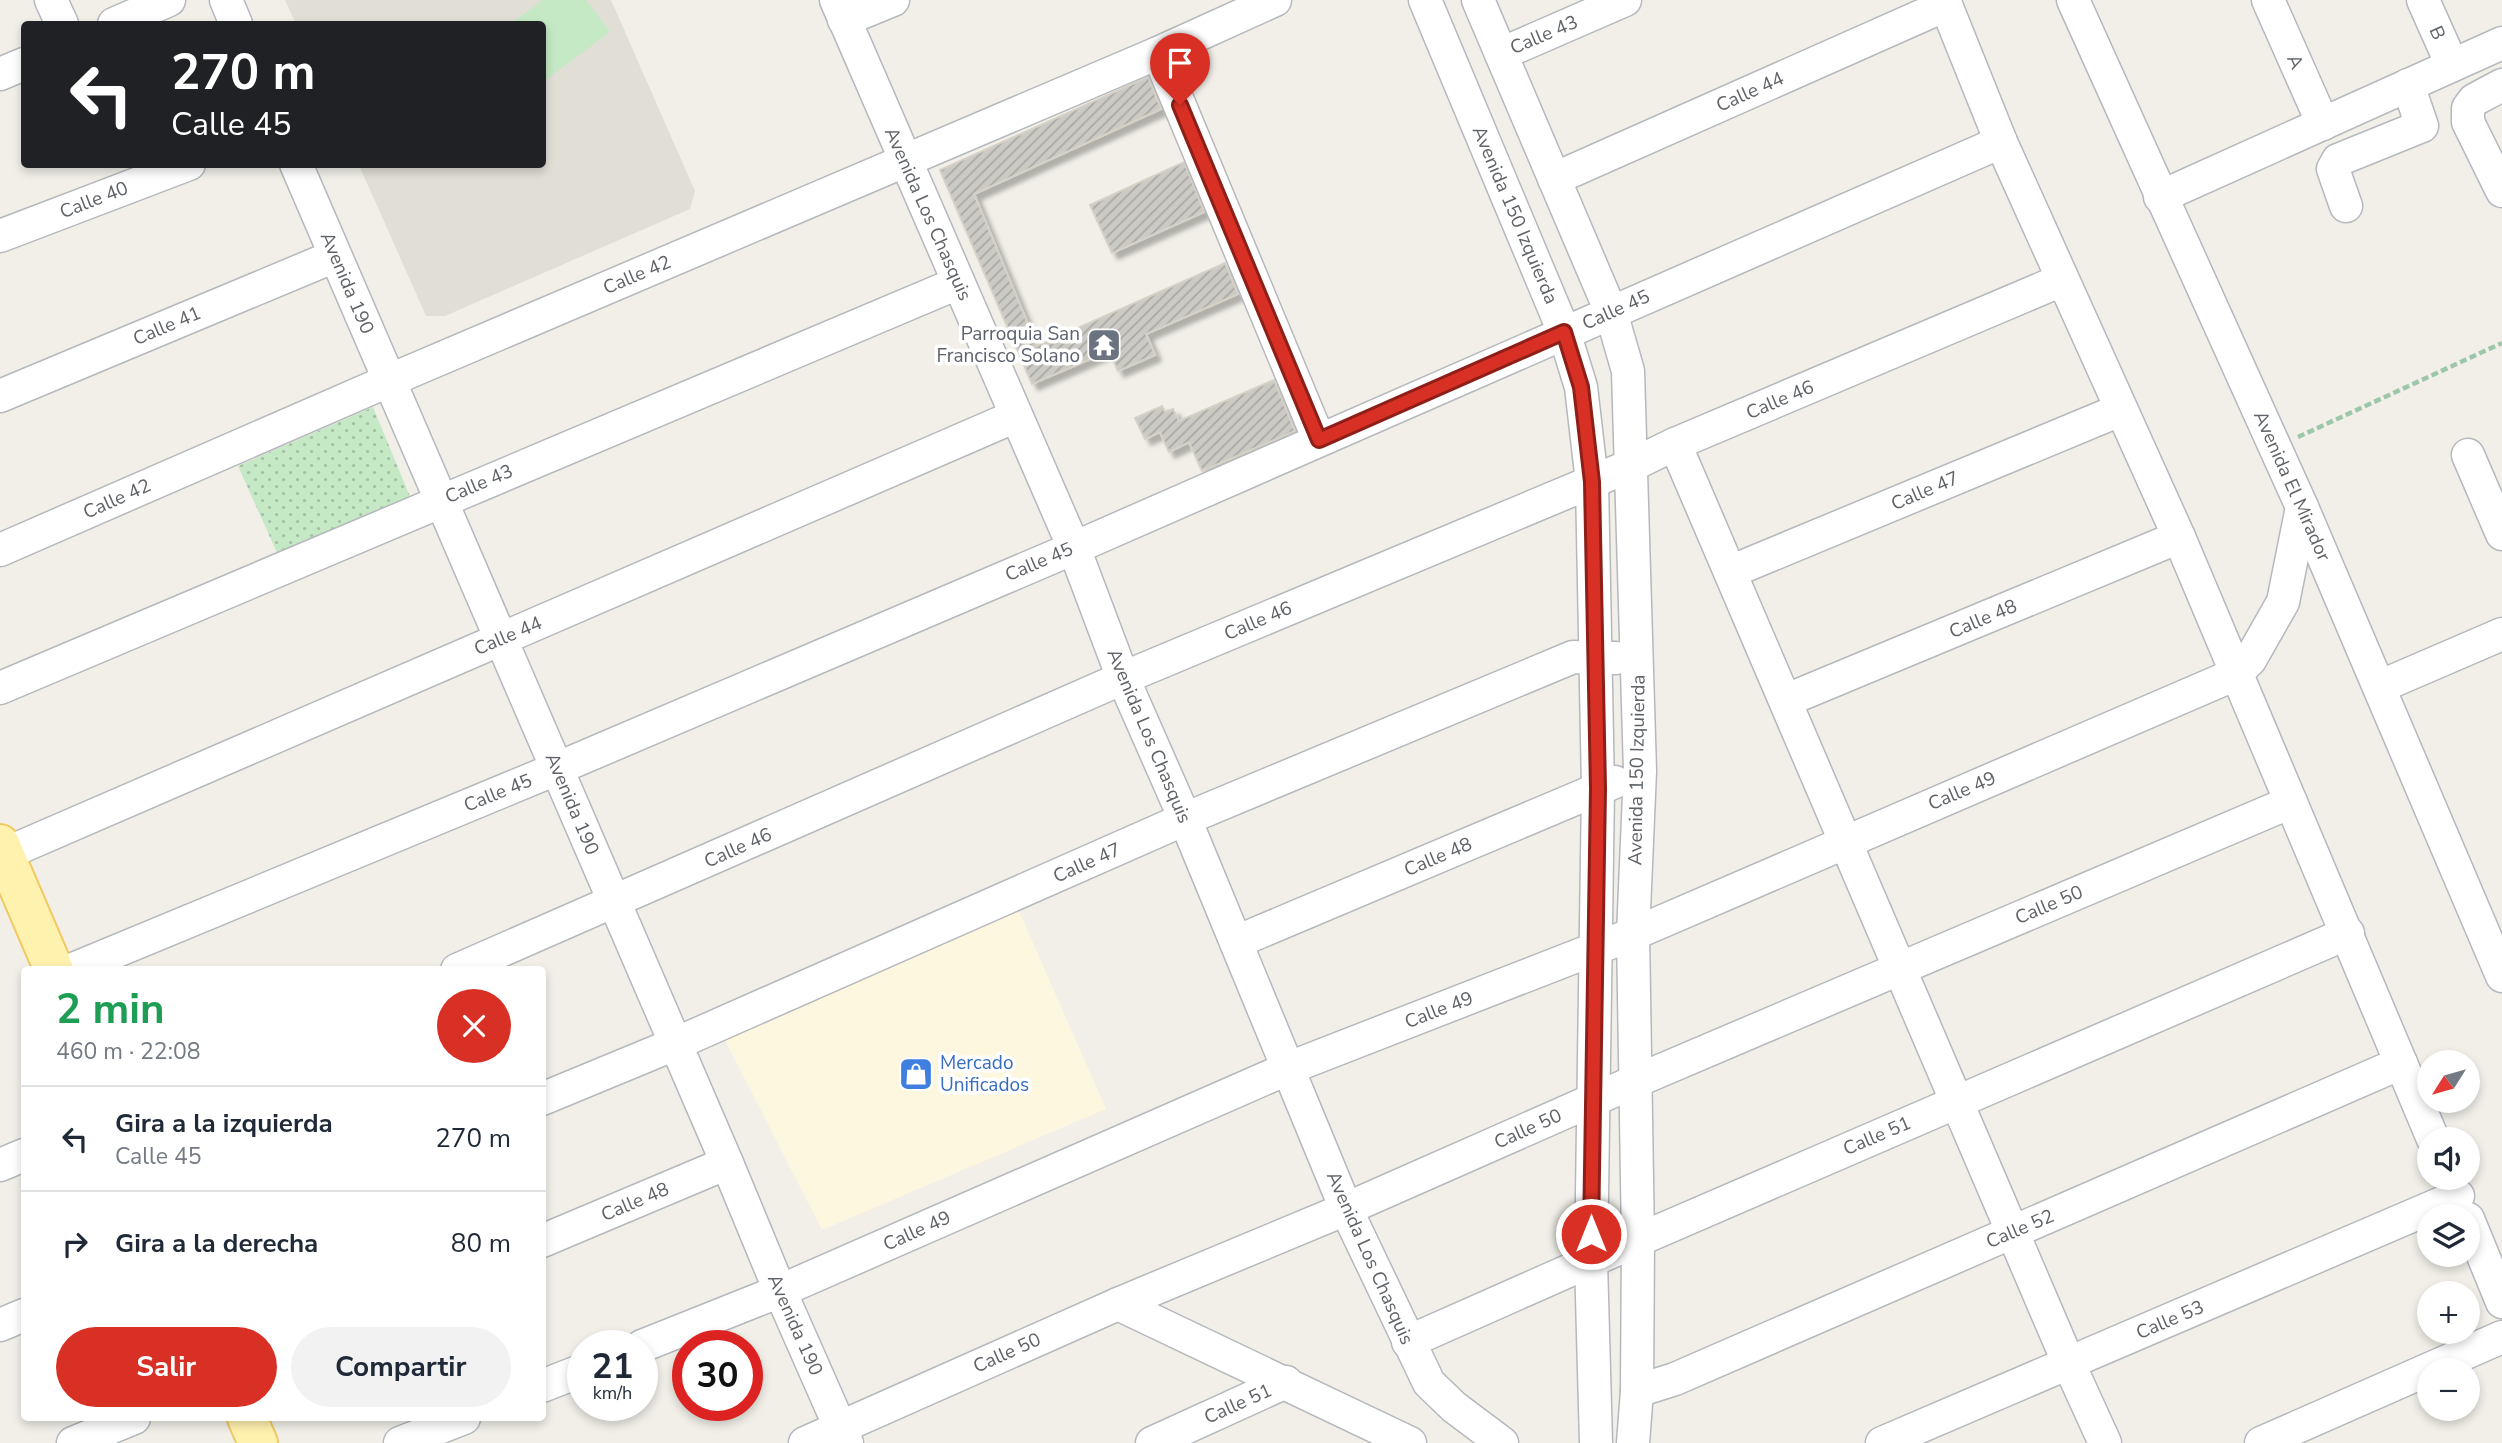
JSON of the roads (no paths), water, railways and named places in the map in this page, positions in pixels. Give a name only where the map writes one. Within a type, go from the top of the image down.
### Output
[{"type":"main road","points":[[1,851],[52,966]]},
{"type":"main road","points":[[248,1421],[258,1443]]},
{"type":"street","points":[[51,0],[61,21]]},
{"type":"street","points":[[121,21],[169,0]]},
{"type":"street","points":[[226,0],[235,21]]},
{"type":"street","points":[[840,10],[893,0]]},
{"type":"street","name":"Calle 42","points":[[0,550],[388,381],[1158,53],[1275,0]]},
{"type":"street","name":"Avenida 150 Izquierda","points":[[1425,0],[1564,332],[1581,387],[1592,482],[1598,789],[1591,1261],[1596,1443]]},
{"type":"street","name":"Avenida 150 Izquierda","points":[[1478,0],[1611,312],[1628,370],[1640,771],[1633,934],[1638,1240],[1637,1391],[1633,1443]]},
{"type":"street","name":"Calle 43","points":[[1501,54],[1625,0]]},
{"type":"street","name":"Avenida El Mirador","points":[[2073,0],[2276,448],[2379,687],[2493,927],[2502,976]]},
{"type":"street","name":"A","points":[[2268,0],[2323,124]]},
{"type":"street","name":"B","points":[[2423,0],[2452,65]]},
{"type":"street","points":[[1945,2],[2001,142],[2179,537],[2428,1127]]},
{"type":"street","name":"Calle 44","points":[[1554,179],[1945,2]]},
{"type":"street","name":"Avenida Los Chasquis","points":[[840,10],[1074,548],[1122,678],[1185,819],[1346,1209],[1429,1383],[1454,1407],[1502,1443]]},
{"type":"street","points":[[2161,197],[2502,43]]},
{"type":"street","points":[[1158,53],[1319,440]]},
{"type":"street","points":[[0,74],[21,65]]},
{"type":"street","points":[[2346,206],[2333,169],[2338,160],[2422,126],[2408,85]]},
{"type":"street","points":[[2502,85],[2473,100],[2468,108],[2468,122],[2502,191]]},
{"type":"street","name":"Calle 45","points":[[81,966],[556,769],[1074,548],[2001,142]]},
{"type":"street","name":"Calle 40","points":[[0,236],[178,168]]},
{"type":"street","name":"Avenida 190","points":[[298,168],[844,1435]]},
{"type":"street","name":"Calle 41","points":[[0,396],[335,256]]},
{"type":"street","name":"Calle 46","points":[[466,966],[1122,678],[1592,482],[1675,444],[2062,280]]},
{"type":"street","name":"Calle 43","points":[[0,688],[958,283]]},
{"type":"street","name":"Calle 47","points":[[1730,572],[2120,410]]},
{"type":"street","name":"Calle 44","points":[[1,851],[1016,416]]},
{"type":"street","points":[[1675,444],[2105,1443]]},
{"type":"street","points":[[2468,455],[2502,534]]},
{"type":"street","points":[[2236,674],[2250,660],[2283,602],[2302,507]]},
{"type":"street","name":"Calle 48","points":[[1787,700],[2179,537]]},
{"type":"street","points":[[2379,687],[2502,634]]},
{"type":"street","name":"Calle 47","points":[[546,1097],[676,1044],[1185,819],[1573,657],[1638,659]]},
{"type":"street","name":"Calle 49","points":[[658,1340],[780,1291],[1289,1068],[1633,934],[2236,674]]},
{"type":"street","name":"Calle 48","points":[[1236,942],[1640,771]]},
{"type":"street","name":"Calle 50","points":[[804,1443],[844,1435],[1118,1304],[1346,1209],[1636,1081],[2291,802]]},
{"type":"street","name":"Calle 51","points":[[1408,1342],[2348,933]]},
{"type":"street","name":"Calle 52","points":[[1637,1391],[1675,1379],[2401,1063]]},
{"type":"street","points":[[0,1165],[21,1156]]},
{"type":"street","name":"Calle 48","points":[[546,1239],[727,1163]]},
{"type":"street","points":[[2460,1202],[2502,1302]]},
{"type":"street","name":"Calle 53","points":[[1882,1443],[2460,1202]]},
{"type":"street","points":[[1118,1304],[1410,1443]]},
{"type":"street","points":[[0,1325],[21,1316]]},
{"type":"street","points":[[2261,1443],[2502,1337]]},
{"type":"street","points":[[546,1384],[567,1376]]},
{"type":"street","name":"Calle 51","points":[[1152,1443],[1286,1382]]},
{"type":"street","points":[[73,1443],[127,1421]]},
{"type":"street","points":[[400,1443],[456,1421]]},
{"type":"place","name":"Parroquia San Francisco Solano","points":[[1104,345]]},
{"type":"place","name":"Mercado Unificados","points":[[916,1074]]}]
